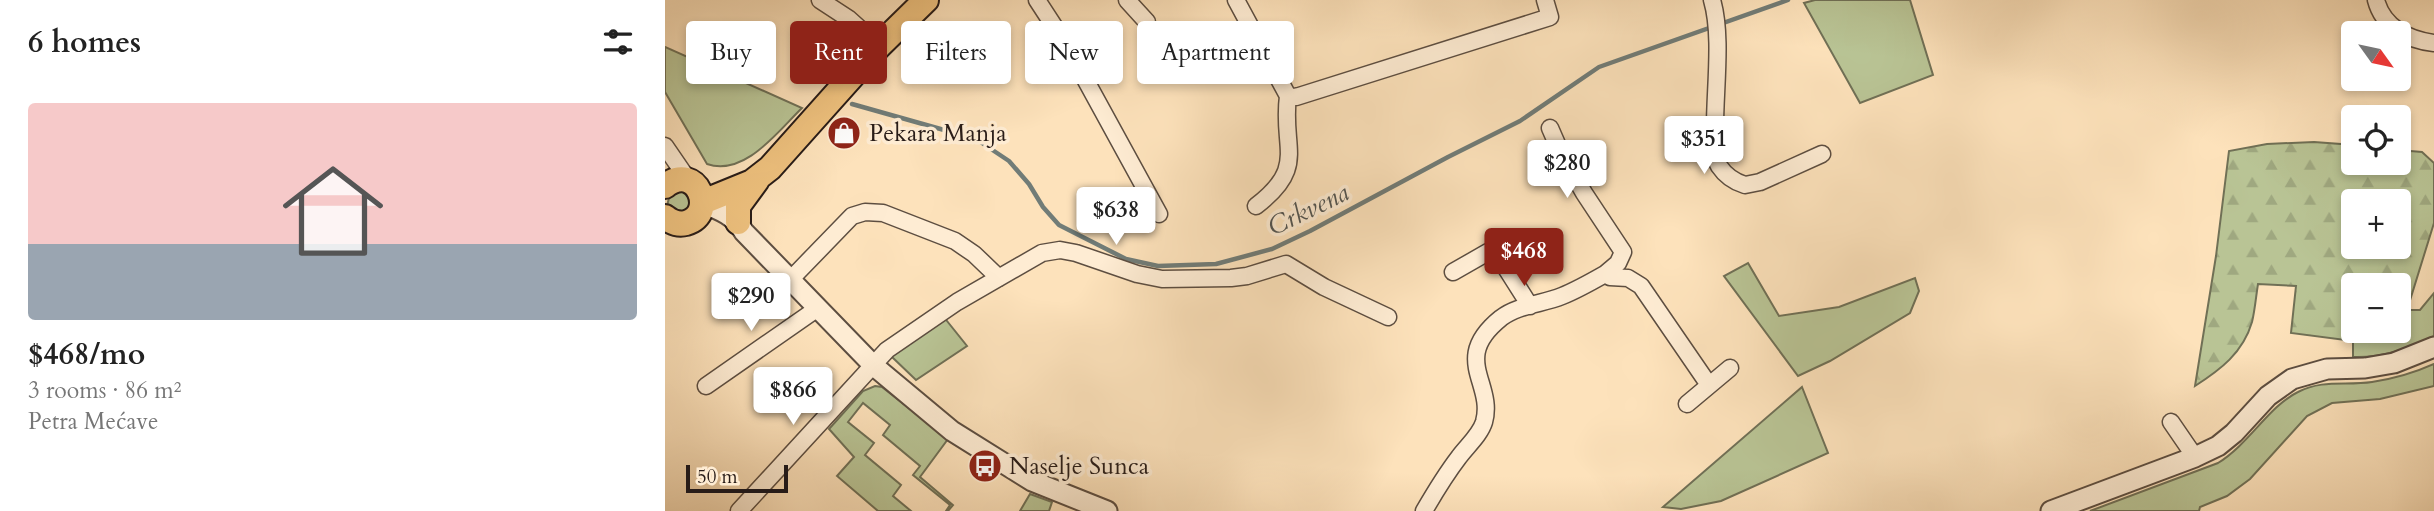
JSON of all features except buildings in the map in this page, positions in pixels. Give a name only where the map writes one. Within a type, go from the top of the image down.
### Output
[{"type":"main road","points":[[887,38],[926,0]]},
{"type":"main road","points":[[741,227],[739,206],[745,194],[845,84]]},
{"type":"main road","points":[[683,205],[716,183],[750,172],[782,154]]},
{"type":"main road","points":[[683,205],[760,177]]},
{"type":"street","points":[[820,0],[851,21]]},
{"type":"street","points":[[1037,0],[1067,46],[1159,214]]},
{"type":"street","points":[[1127,0],[1146,21]]},
{"type":"street","points":[[1236,0],[1289,96],[1288,167],[1280,186],[1256,206]]},
{"type":"street","points":[[1289,96],[1303,97],[1550,17],[1545,0]]},
{"type":"street","points":[[2376,0],[2391,25],[2408,38],[2434,43]]},
{"type":"street","points":[[1714,8],[1716,159],[1724,172],[1737,183],[1752,184],[1822,154]]},
{"type":"street","points":[[1424,511],[1484,421],[1485,406],[1476,357],[1481,343],[1502,318],[1513,311],[1576,290],[1605,274],[1618,263],[1623,252],[1584,193],[1550,128]]},
{"type":"street","points":[[665,146],[683,205],[709,221],[741,227],[874,366],[952,431],[1032,481],[1107,511]]},
{"type":"street","points":[[790,280],[852,216],[865,212],[890,215],[955,241],[999,278]]},
{"type":"street","points":[[739,511],[887,350],[917,328],[1042,253],[1060,250],[1162,279],[1239,277],[1286,264],[1324,287],[1388,317]]},
{"type":"street","points":[[1453,272],[1488,252],[1497,254],[1530,306]]},
{"type":"street","points":[[1605,274],[1628,278],[1641,286],[1709,385]]},
{"type":"street","points":[[706,386],[818,309]]},
{"type":"street","points":[[2051,511],[2218,446],[2234,433],[2268,396],[2305,373],[2394,363],[2434,347]]},
{"type":"street","points":[[1687,404],[1730,368]]},
{"type":"street","points":[[2171,422],[2195,457]]},
{"type":"green space","points":[[1815,0],[1910,0],[1933,75],[1860,103],[1804,3]]},
{"type":"green space","points":[[665,47],[686,56],[686,84],[748,84],[802,108],[760,150],[735,164],[721,166],[707,164],[665,92]]},
{"type":"green space","points":[[2267,144],[2341,144],[2341,175],[2411,175],[2411,151],[2422,152],[2434,163],[2434,223],[2411,297],[2411,273],[2341,273],[2341,339],[2291,333],[2296,286],[2258,284],[2252,322],[2243,343],[2222,367],[2195,386],[2216,256],[2229,151]]},
{"type":"green space","points":[[677,189],[693,195],[687,215],[667,206],[670,194]]},
{"type":"green space","points":[[1748,263],[1779,316],[1839,307],[1915,278],[1919,291],[1910,313],[1830,361],[1798,376],[1724,276]]},
{"type":"green space","points":[[2434,293],[2434,336],[2395,352],[2353,357],[2353,343],[2411,343],[2411,310],[2420,310]]},
{"type":"green space","points":[[943,316],[967,346],[916,380],[891,356]]},
{"type":"green space","points":[[2434,364],[2434,386],[2380,399],[2332,403],[2307,416],[2250,479],[2227,496],[2200,507],[2199,511],[2090,511],[2218,463],[2239,446],[2278,406],[2307,388],[2326,384],[2380,381]]},
{"type":"green space","points":[[875,386],[882,387],[948,439],[920,477],[953,505],[948,511],[950,505],[913,475],[920,466],[883,435],[890,425],[863,403],[848,422],[874,443],[865,455],[901,485],[893,496],[911,511],[878,511],[837,476],[854,457],[829,429],[863,391]]},
{"type":"green space","points":[[1802,387],[1828,453],[1721,501],[1681,509],[1663,507]]},
{"type":"green space","points":[[1030,494],[1052,502],[1049,511],[1020,511]]},
{"type":"waterway","name":"Crkvena","points":[[852,104],[976,139],[1009,161],[1059,225],[1126,259],[1158,266],[1216,264],[1272,249],[1310,231],[1520,121],[1599,67],[1788,0]]},
{"type":"place","name":"Pekara Manja","points":[[844,133]]},
{"type":"place","name":"Naselje Sunca","points":[[985,466]]}]
